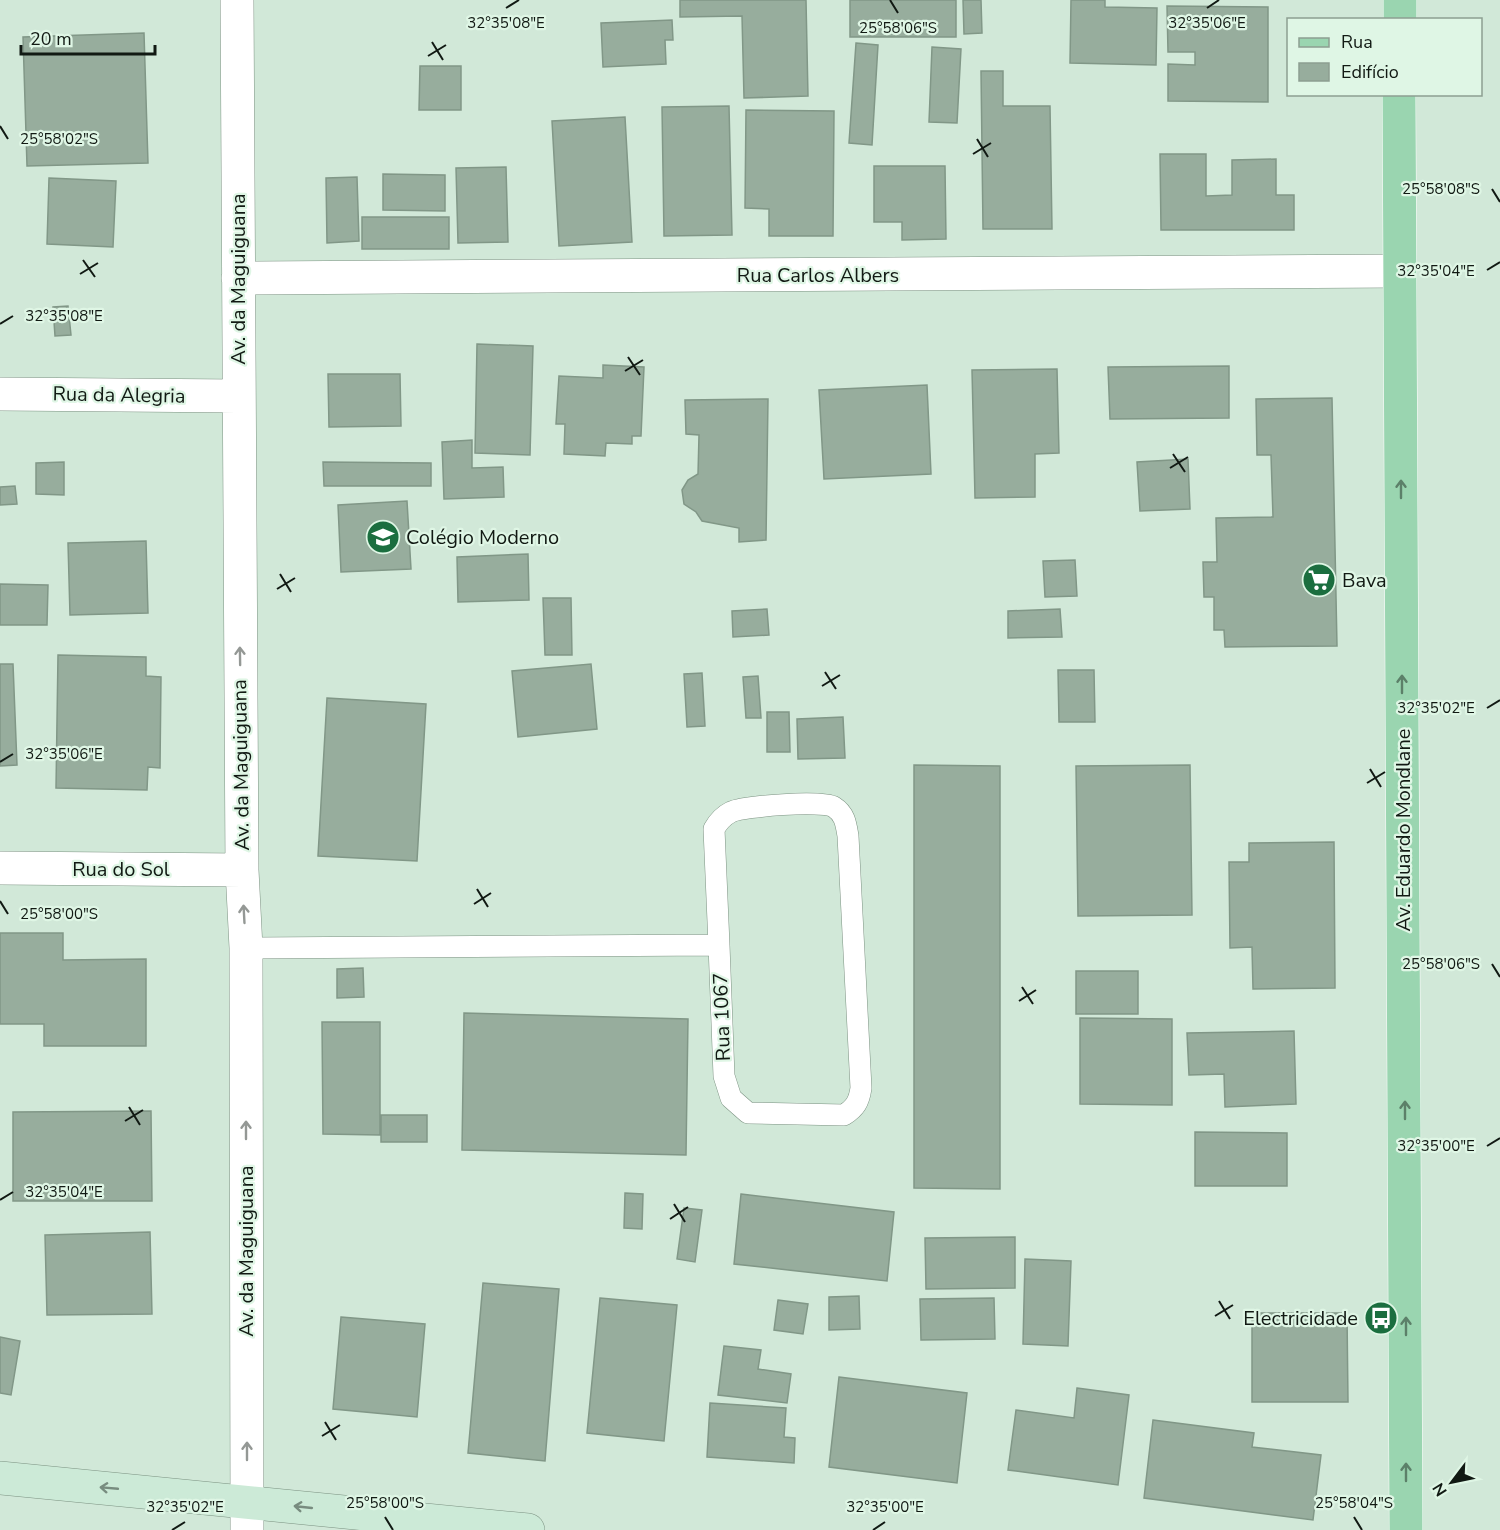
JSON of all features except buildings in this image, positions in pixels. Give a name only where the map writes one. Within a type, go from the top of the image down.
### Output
[{"type":"main road","points":[[1400,0],[1400,18]]},
{"type":"main road","name":"Av. Eduardo Mondlane","points":[[1400,96],[1406,1530]]},
{"type":"street","name":"Av. da Maguiguana","points":[[237,0],[237,396],[242,870],[246,948],[247,1515]]},
{"type":"street","name":"Rua Carlos Albers","points":[[238,278],[1399,271]]},
{"type":"street","name":"Rua da Alegria","points":[[0,394],[237,396]]},
{"type":"street","name":"Rua do Sol","points":[[0,868],[242,870]]},
{"type":"street","points":[[0,1478],[247,1515],[528,1530]]},
{"type":"lane","name":"Rua 1067","points":[[809,802],[833,806],[844,818],[848,836],[861,1088],[859,1100],[853,1110],[843,1115],[748,1113],[731,1098],[724,1076],[719,945],[714,829],[719,820],[731,812],[809,802]]},
{"type":"lane","name":"Rua 1067","points":[[246,948],[719,945]]},
{"type":"place","name":"Colégio Moderno","points":[[383,537]]},
{"type":"place","name":"Bava","points":[[1319,580]]},
{"type":"place","name":"Electricidade","points":[[1381,1318]]}]
